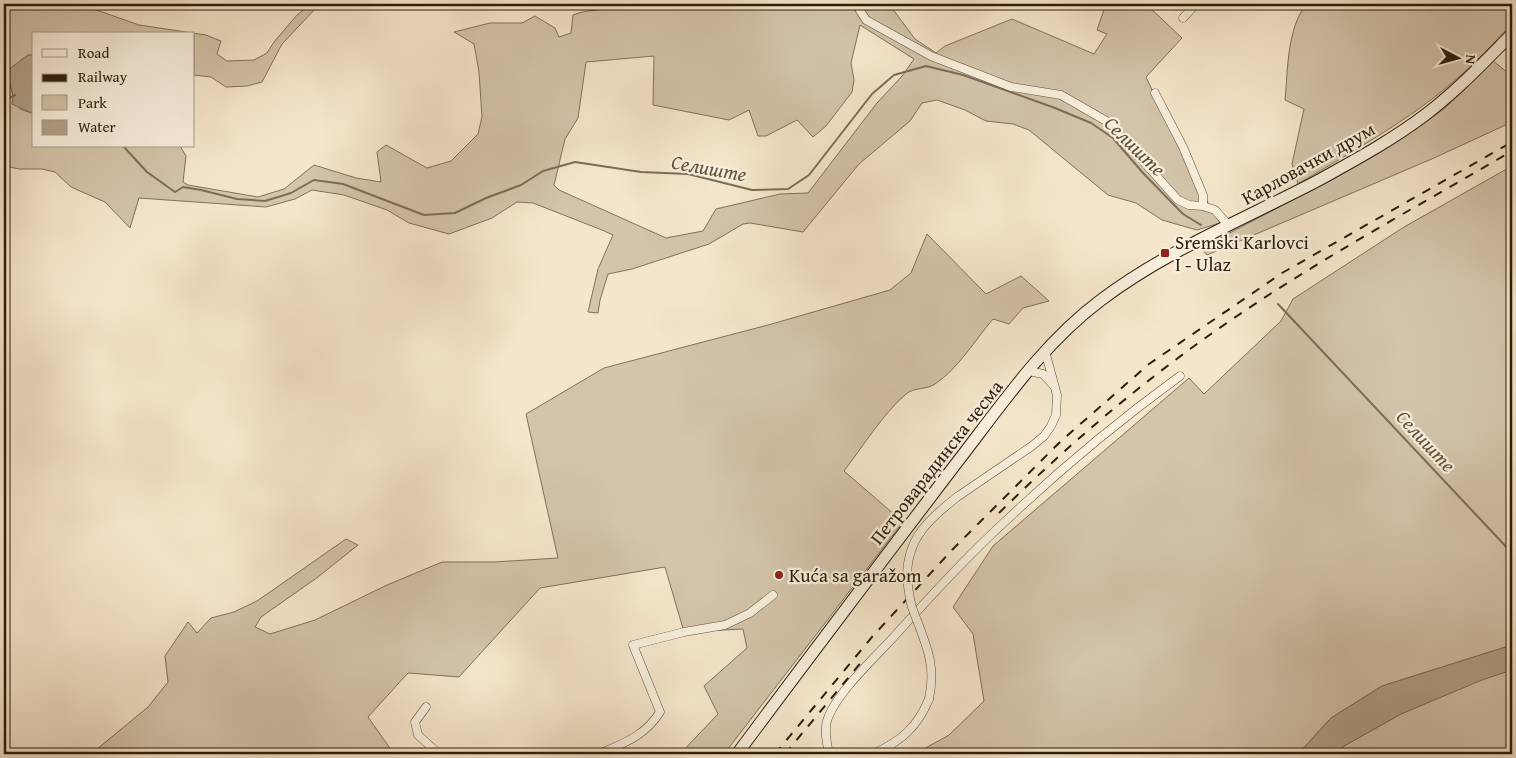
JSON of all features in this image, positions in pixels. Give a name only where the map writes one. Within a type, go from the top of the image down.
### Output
[{"type":"main road","name":"Карловачки друм","points":[[1103,298],[1163,260],[1320,179],[1420,119],[1464,82],[1512,34]]},
{"type":"main road","name":"Петроварадинска чесма","points":[[737,754],[829,629],[1045,351],[1065,329],[1103,298]]},
{"type":"street","points":[[856,4],[866,20],[931,56],[1012,87],[1061,95],[1108,122],[1178,200],[1189,205],[1203,206],[1215,210],[1229,226]]},
{"type":"street","points":[[1183,18],[1196,4]]},
{"type":"street","points":[[1155,92],[1183,147],[1203,195],[1203,206]]},
{"type":"street","points":[[873,754],[892,746],[906,735],[918,721],[929,699],[932,677],[931,661],[911,605],[907,568],[909,553],[915,539],[926,524],[958,497],[1044,436],[1056,415],[1057,395],[1045,351]]},
{"type":"street","points":[[1030,371],[1043,374],[1056,388]]},
{"type":"street","points":[[829,754],[825,737],[828,720],[839,698],[920,607],[1012,514],[1125,418],[1180,376]]},
{"type":"street","points":[[598,754],[634,740],[654,722],[660,712],[633,645],[684,632],[725,625],[750,613],[773,595]]},
{"type":"street","points":[[426,707],[415,722],[418,735],[439,754]]},
{"type":"green space","points":[[4,4],[85,4],[91,8],[139,25],[186,32],[32,32],[32,55],[28,55],[7,71],[13,96],[20,109],[32,113],[32,148],[181,148],[186,156],[183,182],[188,185],[258,197],[284,189],[314,165],[356,178],[381,182],[377,152],[386,145],[427,168],[451,161],[478,134],[482,117],[479,72],[474,44],[454,32],[490,23],[522,23],[535,16],[555,28],[559,37],[571,33],[573,15],[623,4],[889,4],[915,39],[936,53],[945,46],[1012,19],[1094,54],[1107,34],[1097,30],[1106,4],[1146,4],[1182,38],[1146,77],[1192,176],[1220,223],[1197,230],[1162,220],[1136,203],[1108,195],[1029,130],[1013,124],[986,121],[965,110],[937,100],[922,103],[910,121],[859,164],[803,232],[750,223],[743,224],[709,244],[632,269],[608,274],[598,313],[588,312],[598,269],[613,235],[533,203],[517,202],[492,218],[449,234],[409,223],[387,210],[344,195],[312,190],[295,199],[266,207],[139,198],[130,228],[105,202],[71,187],[55,172],[42,169],[19,169],[4,166]],"holes":[[[860,25],[914,59],[903,75],[877,103],[808,193],[780,194],[716,209],[703,231],[666,238],[559,190],[554,185],[565,139],[578,118],[586,62],[654,56],[653,105],[729,120],[749,110],[758,136],[766,136],[797,120],[813,137],[826,126],[852,92],[854,80],[851,63]]]},
{"type":"green space","points":[[311,4],[315,9],[282,44],[262,82],[247,86],[226,87],[211,77],[195,75],[195,33],[206,35],[221,41],[217,54],[227,61],[254,60],[267,53],[297,15]]},
{"type":"green space","points":[[1306,4],[1512,4],[1512,24],[1472,65],[1432,99],[1366,143],[1298,184],[1292,164],[1304,109],[1285,100],[1292,37],[1295,25]]},
{"type":"green space","points":[[1493,61],[1512,76],[1512,122],[1434,158],[1207,255],[1201,248],[1323,184],[1395,143],[1444,109]]},
{"type":"green space","points":[[1512,166],[1512,645],[1382,686],[1331,718],[1298,754],[915,754],[949,735],[984,701],[973,634],[953,607],[993,546],[1189,378],[1204,394],[1281,321],[1293,299],[1404,227]]},
{"type":"green space","points":[[927,234],[986,294],[1021,276],[1049,301],[1023,308],[1009,324],[993,319],[959,362],[943,378],[932,386],[909,392],[897,402],[844,471],[903,522],[724,754],[680,754],[718,714],[704,686],[747,648],[743,629],[684,632],[665,567],[540,588],[459,677],[408,673],[368,717],[394,754],[91,754],[148,707],[168,682],[165,656],[188,622],[197,633],[211,618],[234,612],[257,601],[346,539],[358,545],[318,577],[261,617],[255,627],[270,634],[315,620],[387,585],[442,562],[494,562],[558,558],[526,414],[604,368],[768,325],[890,290],[911,273]]},
{"type":"green space","points":[[1512,670],[1512,754],[1337,754],[1344,746],[1401,714],[1482,679]]},
{"type":"water","points":[[28,55],[32,55],[32,113],[12,104],[13,96],[7,71]]},
{"type":"water","points":[[1512,645],[1512,670],[1482,680],[1401,714],[1344,746],[1337,754],[1298,754],[1331,718],[1382,686]]},
{"type":"waterway","name":"Селиште","points":[[125,148],[147,172],[175,192],[183,187],[237,199],[265,201],[291,193],[314,180],[343,184],[424,215],[455,213],[486,198],[521,185],[543,171],[575,162],[641,172],[688,174],[752,190],[788,189],[809,175],[872,94],[894,75],[926,66],[963,75],[1091,123],[1113,138],[1143,173],[1183,214],[1201,225]]},
{"type":"waterway","name":"Селиште","points":[[4,101],[15,95]]},
{"type":"waterway","name":"Селиште","points":[[1278,304],[1512,553]]},
{"type":"railway","points":[[775,754],[872,637],[952,550],[1061,441],[1149,364],[1282,273],[1512,142]]},
{"type":"railway","points":[[999,513],[1113,409],[1205,338],[1304,272],[1512,151]]},
{"type":"railway","points":[[785,754],[863,660]]},
{"type":"place","name":"Sremski Karlovci I - Ulaz","points":[[1165,253]]},
{"type":"place","name":"Kuća sa garažom","points":[[779,575]]}]
